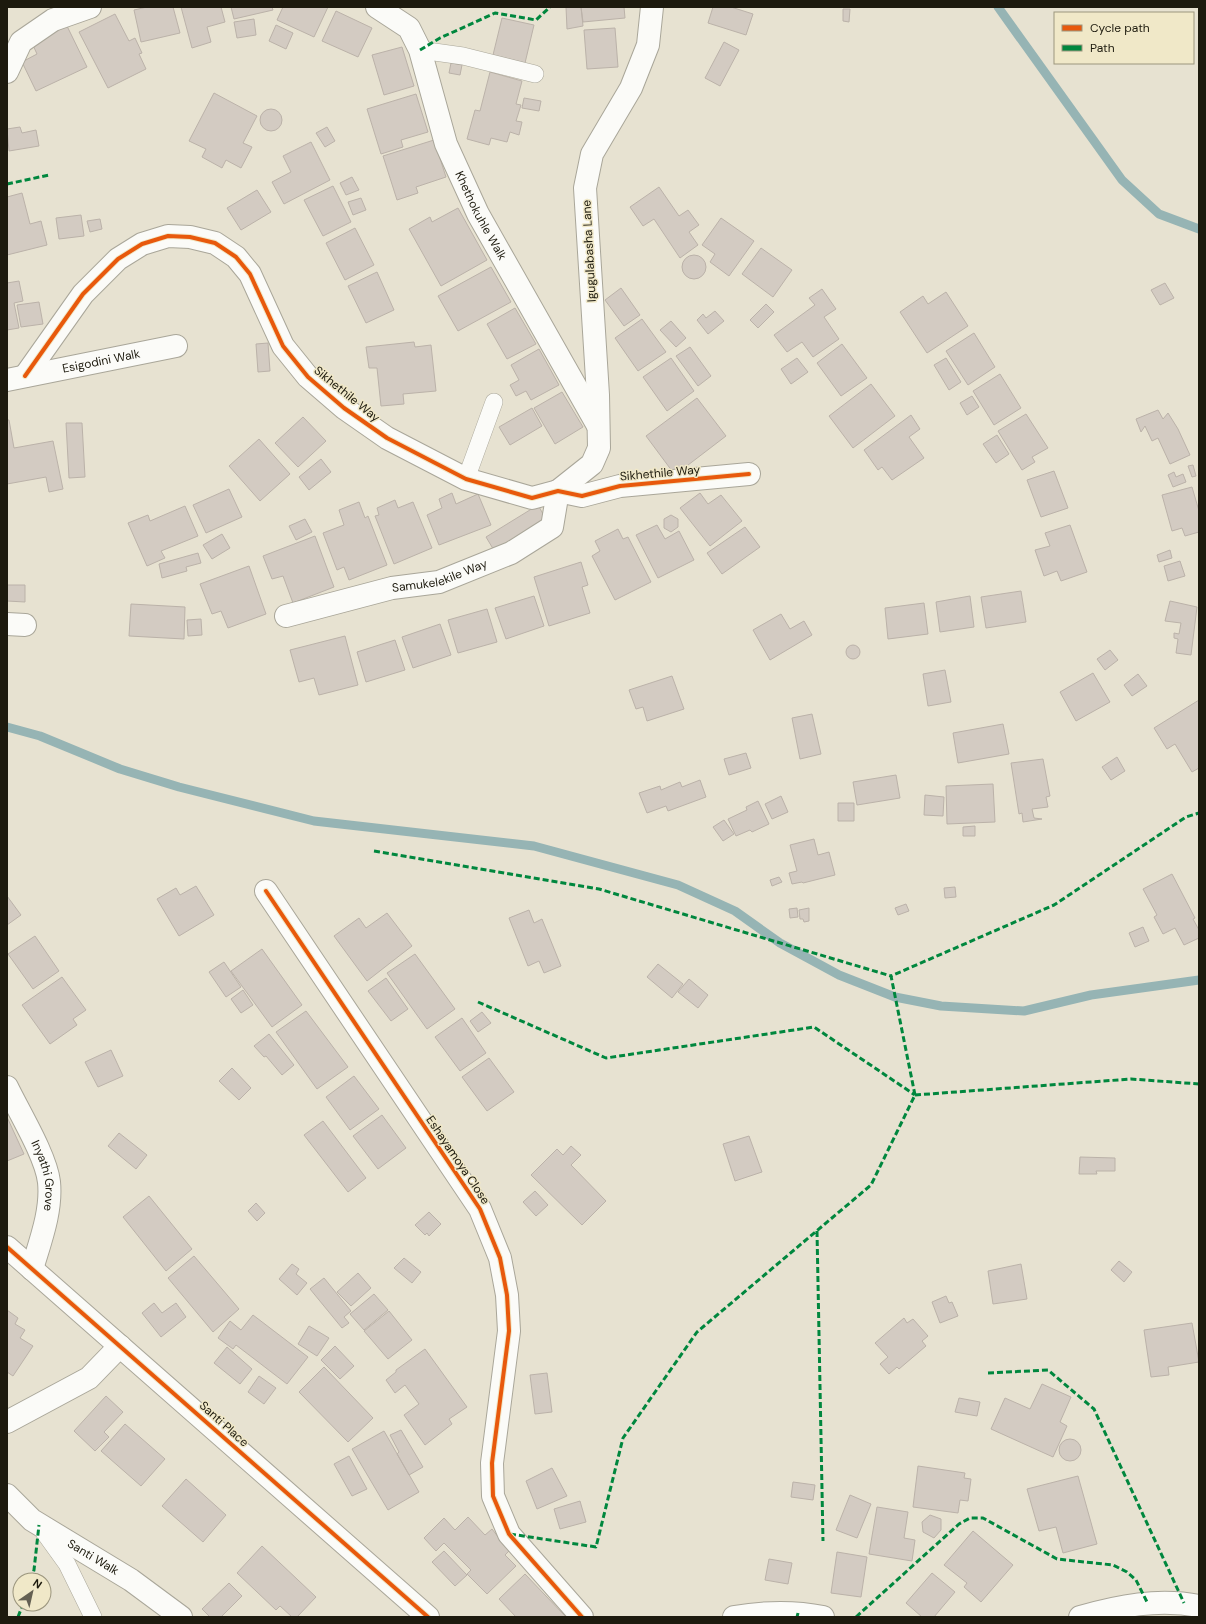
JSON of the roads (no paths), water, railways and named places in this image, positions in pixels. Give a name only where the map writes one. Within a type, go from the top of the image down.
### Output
[{"type":"street","points":[[7,72],[21,42],[53,20],[90,7]]},
{"type":"street","name":"Khethokuhle Walk","points":[[377,7],[408,28],[420,50],[446,144],[478,214],[598,425]]},
{"type":"street","name":"Igugulabasha Lane","points":[[558,491],[592,464],[599,448],[598,395],[585,188],[592,154],[631,88],[648,45],[652,7]]},
{"type":"street","name":"Sikhethile Way","points":[[16,378],[83,294],[118,259],[142,244],[168,236],[190,237],[216,243],[236,257],[250,274],[283,346],[308,377],[344,408],[387,438],[466,479],[532,498],[558,491],[582,496],[620,486],[750,474]]},
{"type":"street","name":"Esigodini Walk","points":[[16,378],[176,346]]},
{"type":"street","name":"Samukelekile Way","points":[[286,616],[392,588],[439,582],[511,553],[552,526],[558,491]]},
{"type":"street","name":"Eshayamoya Close","points":[[266,891],[480,1209],[500,1258],[507,1295],[509,1331],[492,1463],[493,1496],[509,1534],[582,1617]]},
{"type":"street","name":"Inyathi Grove","points":[[7,1087],[44,1163],[49,1182],[47,1220],[32,1269]]},
{"type":"street","name":"Santi Place","points":[[7,1247],[428,1617]]},
{"type":"street","points":[[7,1422],[89,1378],[120,1346]]},
{"type":"street","name":"Santi Walk","points":[[7,1495],[39,1525],[131,1580],[181,1617]]},
{"type":"street","points":[[1080,1617],[1147,1602],[1184,1603],[1199,1606]]},
{"type":"street","points":[[734,1617],[761,1612],[798,1613],[823,1617]]},
{"type":"lane","points":[[420,50],[463,56],[536,74]]},
{"type":"lane","points":[[466,479],[494,402]]},
{"type":"lane","points":[[39,1525],[67,1564],[93,1617]]},
{"type":"waterway","points":[[998,7],[1122,180],[1159,214],[1199,229]]},
{"type":"waterway","points":[[7,727],[40,736],[120,769],[179,787],[314,821],[534,846],[678,885],[735,911],[780,943],[839,975],[895,997],[941,1006],[1024,1011],[1091,995],[1199,980]]}]
